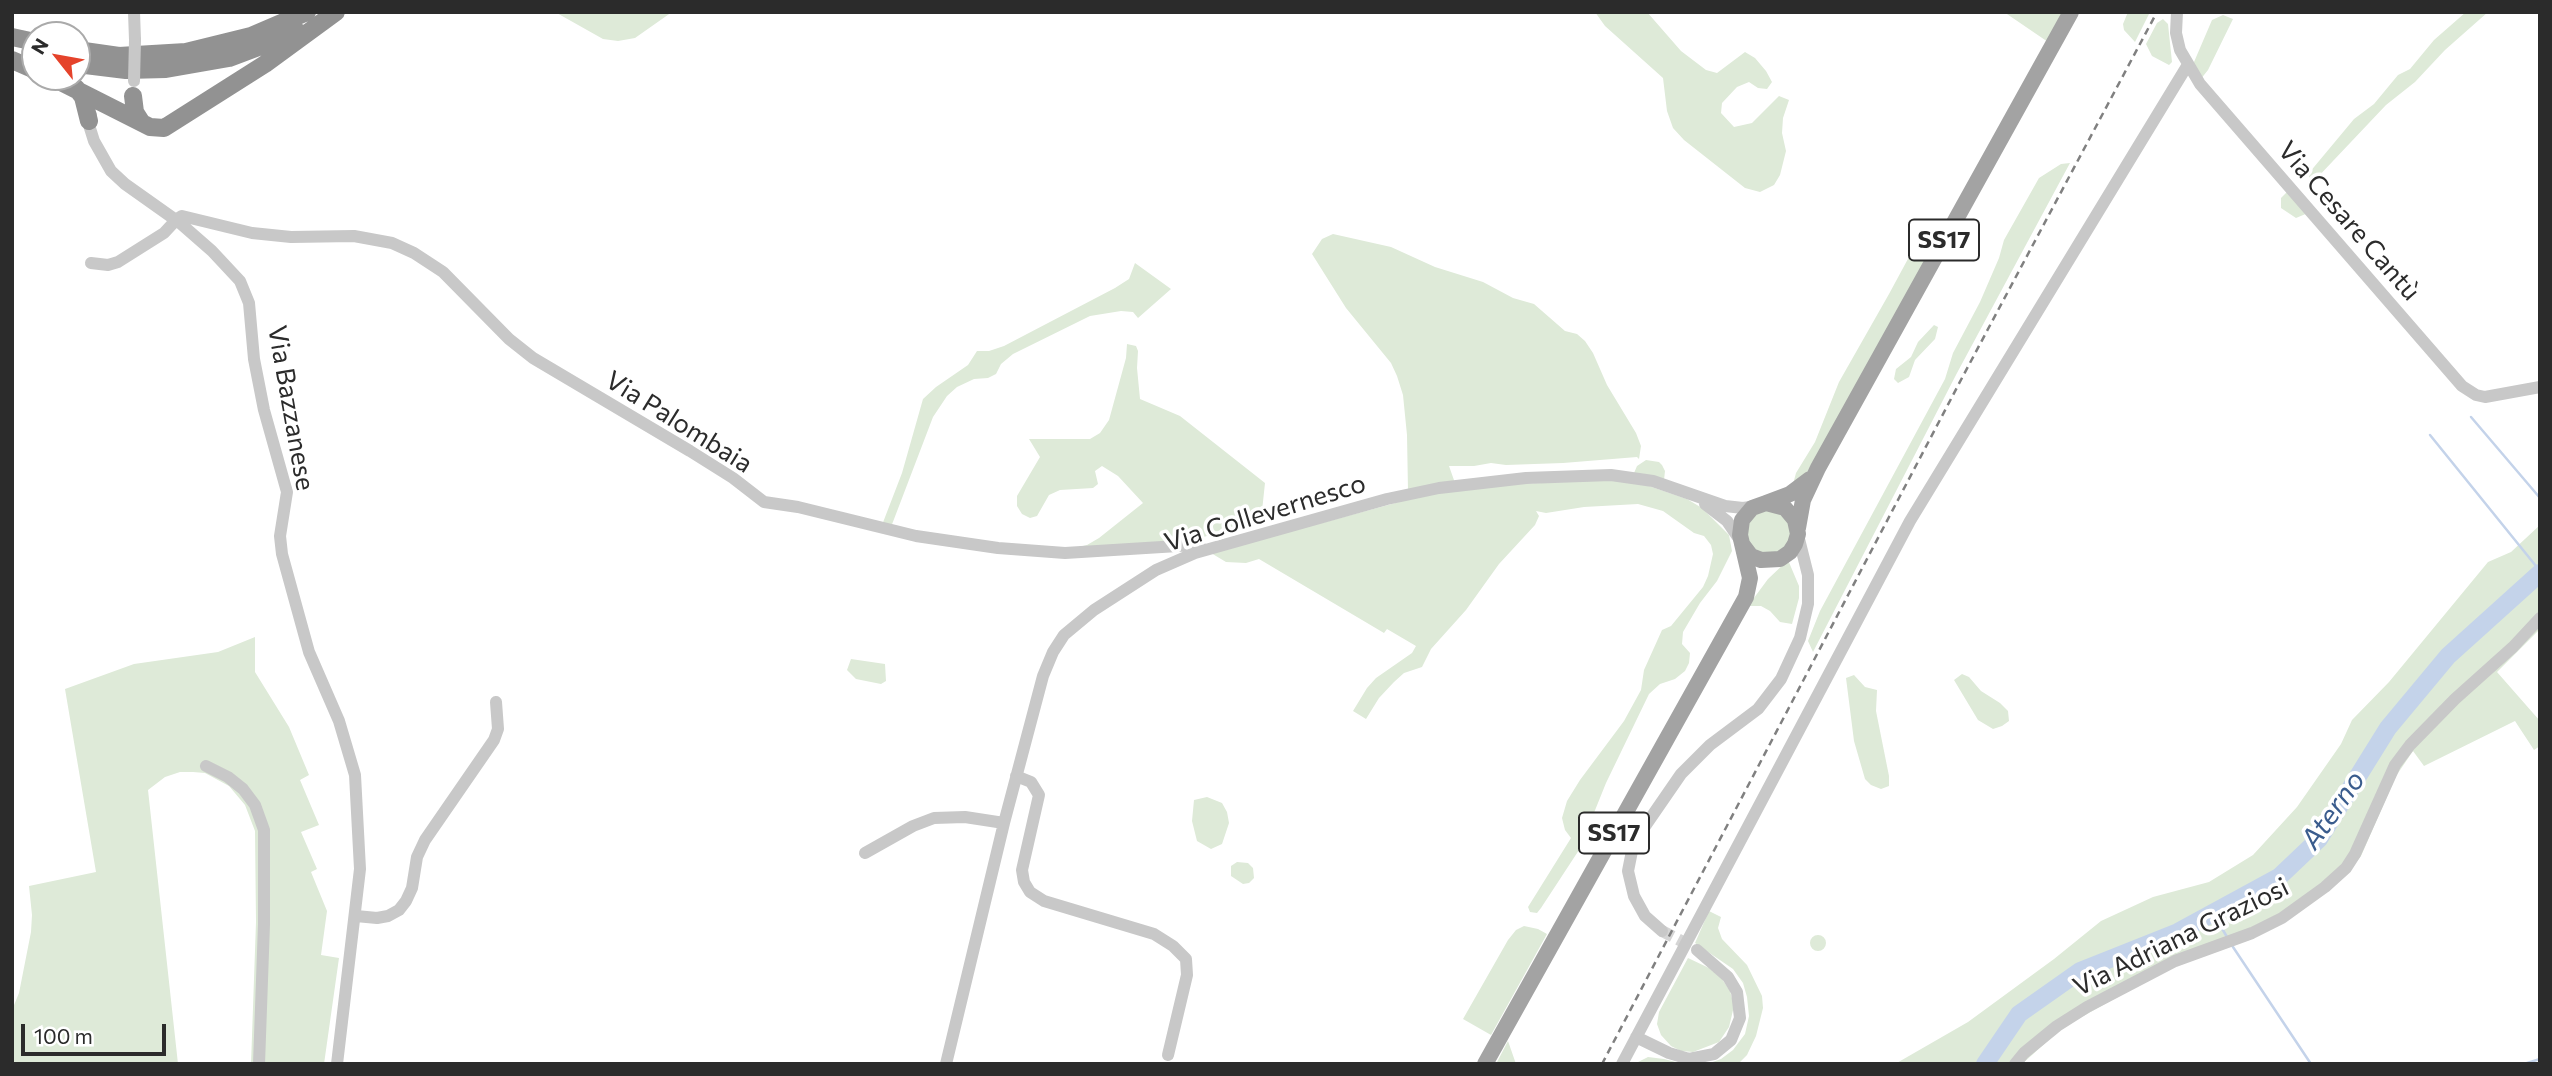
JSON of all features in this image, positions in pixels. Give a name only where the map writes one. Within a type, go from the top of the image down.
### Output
[{"type":"highway","points":[[91,52],[119,56],[186,52],[251,36],[307,12]]},
{"type":"highway","points":[[91,66],[125,70],[166,69],[216,61],[266,46],[335,12]]},
{"type":"highway","points":[[81,91],[155,129],[169,126],[265,64],[335,12]]},
{"type":"highway","points":[[134,89],[134,110],[142,123]]},
{"type":"highway","points":[[78,91],[83,97],[89,121]]},
{"type":"main road","name":"SS17","points":[[1485,1064],[1743,602],[1759,581],[1793,548],[1803,500],[1818,468],[2071,12]]},
{"type":"main road","name":"SS17","points":[[1762,504],[1795,491],[1818,468]]},
{"type":"main road","points":[[1786,556],[1775,561],[1751,556],[1741,542],[1742,520],[1748,511],[1762,504],[1776,504],[1789,511],[1798,532]]},
{"type":"main road","name":"SS17","points":[[1741,542],[1750,578],[1743,602]]},
{"type":"street","points":[[89,121],[95,110],[106,105],[126,104],[134,89],[134,12]]},
{"type":"street","name":"Via Cesare Cantù","points":[[2177,12],[2177,41],[2187,66],[2200,84],[2462,386],[2485,397],[2540,387]]},
{"type":"street","points":[[1622,1064],[1917,509],[2187,66]]},
{"type":"street","name":"Via Bazzanese","points":[[89,121],[96,146],[111,171],[176,220],[236,276],[249,303],[253,353],[265,415],[287,491],[280,539],[282,554],[309,652],[337,717],[355,771],[360,861],[356,916],[337,1064]]},
{"type":"street","name":"Via Palombaia","points":[[176,220],[185,216],[252,233],[291,237],[355,236],[392,243],[414,253],[443,272],[509,338],[533,358],[690,451],[733,478],[764,502],[798,507],[927,538],[1009,549],[1071,553],[1194,545],[1205,550]]},
{"type":"street","points":[[91,263],[108,265],[118,262],[164,233],[176,220]]},
{"type":"street","name":"Via Collevernesco","points":[[946,1064],[1004,823],[1043,676],[1064,635],[1087,614],[1163,567],[1205,550],[1404,495],[1495,480],[1572,475],[1622,476],[1653,481],[1732,507],[1762,504]]},
{"type":"street","name":"Via Collevernesco","points":[[1689,495],[1727,521],[1741,542]]},
{"type":"street","points":[[1662,931],[1645,916],[1632,891],[1628,866],[1634,845],[1665,796],[1687,768],[1710,745],[1750,716],[1777,686],[1794,652],[1809,595],[1807,570],[1798,532]]},
{"type":"street","points":[[1786,556],[1791,554],[1797,557],[1807,570]]},
{"type":"street","name":"Via Adriana Graziosi","points":[[2015,1064],[2024,1053],[2057,1026],[2087,1006],[2175,961],[2252,933],[2282,918],[2325,887],[2346,868],[2355,854],[2395,765],[2410,745],[2540,618]]},
{"type":"street","points":[[356,916],[388,916],[399,910],[406,901],[412,888],[417,857],[425,839],[496,737],[496,702]]},
{"type":"street","points":[[206,766],[228,777],[243,789],[258,813],[264,830],[264,934],[259,1064]]},
{"type":"street","points":[[1016,776],[1031,782],[1039,795],[1022,870],[1024,882],[1030,892],[1044,901],[1154,934],[1173,946],[1186,959],[1188,975],[1168,1055]]},
{"type":"street","points":[[865,853],[913,826],[934,818],[965,817],[1004,823]]},
{"type":"street","points":[[1636,1037],[1669,1053],[1689,1059],[1714,1054],[1731,1040],[1741,1018],[1737,992],[1728,977],[1697,950]]},
{"type":"green space","points":[[555,12],[672,12],[635,38],[618,41],[603,39]]},
{"type":"green space","points":[[1595,12],[1647,12],[1681,51],[1706,70],[1717,73],[1745,52],[1755,58],[1772,82],[1767,89],[1758,88],[1749,82],[1737,87],[1722,103],[1721,113],[1734,127],[1752,123],[1779,96],[1789,100],[1783,118],[1782,133],[1786,151],[1780,175],[1774,185],[1760,192],[1745,188],[1684,140],[1673,128],[1667,111],[1663,78],[1605,26]]},
{"type":"green space","points":[[2004,12],[2065,12],[2048,42]]},
{"type":"green space","points":[[2128,12],[2150,12],[2135,42],[2124,30],[2123,24]]},
{"type":"green space","points":[[2466,12],[2488,12],[2445,50],[2415,82],[2386,105],[2315,180],[2309,180],[2309,173],[2354,119],[2374,104],[2398,75],[2410,69],[2434,40]]},
{"type":"green space","points":[[2223,15],[2233,19],[2208,70],[2200,80],[2191,69],[2212,20]]},
{"type":"green space","points":[[2163,19],[2168,24],[2172,62],[2169,65],[2152,56],[2146,44],[2157,23]]},
{"type":"green space","points":[[2070,163],[1957,373],[1813,652],[1808,641],[1820,611],[1945,379],[1953,353],[1980,302],[2004,240],[2039,178],[2061,164]]},
{"type":"green space","points":[[2289,190],[2308,213],[2296,218],[2281,208],[2281,198]]},
{"type":"green space","points":[[1943,231],[1817,456],[1806,474],[1792,488],[1796,473],[1815,442],[1839,382],[1909,257],[1911,247],[1923,236]]},
{"type":"green space","points":[[1333,234],[1391,247],[1435,267],[1483,282],[1513,298],[1534,304],[1565,331],[1577,334],[1593,353],[1607,385],[1636,433],[1641,446],[1639,459],[1449,466],[1455,483],[1408,491],[1407,435],[1403,395],[1397,376],[1391,363],[1346,308],[1312,254],[1322,239]]},
{"type":"green space","points":[[1135,263],[1171,289],[1138,318],[1133,312],[1121,311],[1090,316],[1013,354],[1001,364],[996,374],[988,378],[974,379],[957,387],[947,396],[933,417],[891,527],[882,525],[902,473],[923,399],[968,365],[977,351],[989,351],[1004,346],[1115,288],[1129,279]]},
{"type":"green space","points":[[1934,325],[1938,327],[1935,339],[1915,360],[1909,377],[1898,383],[1894,379],[1896,369],[1911,357],[1918,342]]},
{"type":"green space","points":[[1127,344],[1136,346],[1138,351],[1140,399],[1180,416],[1265,483],[1262,511],[1258,518],[1242,530],[1228,534],[1212,534],[1196,540],[1070,549],[1087,545],[1099,538],[1143,503],[1118,476],[1102,466],[1095,471],[1098,484],[1093,488],[1060,490],[1049,495],[1037,516],[1030,518],[1022,514],[1017,506],[1017,496],[1040,457],[1029,439],[1090,439],[1100,433],[1109,420],[1126,358]]},
{"type":"green space","points":[[1646,460],[1662,465],[1665,471],[1664,480],[1634,473],[1637,466]]},
{"type":"green space","points":[[1611,480],[1646,485],[1687,499],[1702,508],[1729,535],[1732,551],[1717,581],[1683,632],[1682,644],[1690,653],[1685,671],[1675,679],[1660,684],[1649,694],[1606,783],[1579,850],[1541,908],[1537,913],[1530,912],[1528,907],[1571,838],[1565,830],[1562,818],[1567,801],[1624,721],[1641,690],[1644,670],[1662,630],[1671,626],[1703,587],[1713,554],[1711,545],[1704,536],[1694,533],[1663,511],[1638,504],[1584,507],[1546,513],[1536,511],[1539,516],[1535,525],[1499,564],[1466,610],[1431,649],[1422,667],[1404,673],[1394,682],[1379,698],[1366,719],[1353,711],[1367,688],[1376,678],[1412,653],[1416,646],[1387,629],[1384,633],[1259,559],[1246,563],[1226,562],[1211,553],[1425,495],[1496,485]]},
{"type":"green space","points":[[1769,510],[1784,517],[1791,532],[1784,547],[1769,554],[1754,547],[1747,532],[1754,517]]},
{"type":"green space","points":[[2540,525],[2540,629],[2497,672],[2540,721],[2540,746],[2534,750],[2515,721],[2424,766],[2413,751],[2396,776],[2361,856],[2328,891],[2182,961],[2062,1028],[2022,1064],[1895,1064],[1968,1022],[2101,921],[2153,897],[2209,882],[2253,855],[2297,807],[2341,744],[2352,720],[2389,682],[2488,562],[2511,552]]},
{"type":"green space","points":[[1788,560],[1799,586],[1799,598],[1792,624],[1780,622],[1761,606],[1748,606],[1768,579]]},
{"type":"green space","points":[[255,637],[255,672],[289,727],[309,775],[300,780],[319,825],[301,832],[317,869],[311,872],[327,911],[321,955],[339,958],[324,1064],[251,1064],[256,922],[255,831],[245,805],[229,786],[205,773],[180,772],[165,777],[148,790],[178,1064],[12,1064],[12,1010],[19,993],[31,932],[29,886],[96,872],[65,689],[134,664],[218,652]]},
{"type":"green space","points":[[851,659],[885,664],[886,681],[881,684],[856,679],[847,670]]},
{"type":"green space","points":[[1962,674],[2008,711],[2009,721],[1993,729],[1978,720],[1954,680]]},
{"type":"green space","points":[[1854,675],[1865,687],[1877,690],[1876,711],[1889,776],[1889,786],[1881,789],[1865,779],[1854,741],[1846,678]]},
{"type":"green space","points":[[1207,797],[1222,803],[1229,823],[1222,844],[1211,849],[1197,841],[1192,821],[1194,800]]},
{"type":"green space","points":[[1237,862],[1248,863],[1253,868],[1254,878],[1249,883],[1243,884],[1231,876],[1231,866]]},
{"type":"green space","points":[[1709,911],[1721,917],[1718,928],[1722,939],[1747,965],[1762,996],[1763,1008],[1756,1036],[1747,1055],[1738,1064],[1707,1064],[1721,1059],[1733,1050],[1745,1034],[1749,1016],[1743,983],[1733,969],[1695,943]]},
{"type":"green space","points":[[1524,926],[1547,934],[1491,1035],[1463,1019],[1508,940],[1516,930]]},
{"type":"green space","points":[[1815,935],[1821,935],[1826,943],[1824,949],[1815,951],[1810,946],[1810,940]]},
{"type":"green space","points":[[1688,958],[1709,968],[1722,979],[1730,991],[1734,1006],[1729,1027],[1719,1042],[1693,1052],[1681,1051],[1671,1046],[1661,1035],[1657,1024],[1659,1012]]},
{"type":"green space","points":[[1508,1041],[1516,1064],[1496,1064]]},
{"type":"green space","points":[[1648,1057],[1664,1059],[1684,1064],[1634,1064]]},
{"type":"waterway","points":[[2471,417],[2540,498]]},
{"type":"waterway","points":[[2430,435],[2540,571]]},
{"type":"waterway","name":"Aterno","points":[[1985,1064],[2019,1014],[2080,971],[2178,932],[2279,877],[2319,839],[2388,728],[2448,656],[2540,573]]},
{"type":"waterway","points":[[2213,913],[2227,937]]},
{"type":"waterway","points":[[2231,944],[2311,1064]]},
{"type":"waterway","points":[[2524,1064],[2540,1059]]},
{"type":"tunnel","points":[[1662,931],[1693,947]]},
{"type":"railway","points":[[1602,1064],[2157,12]]}]
